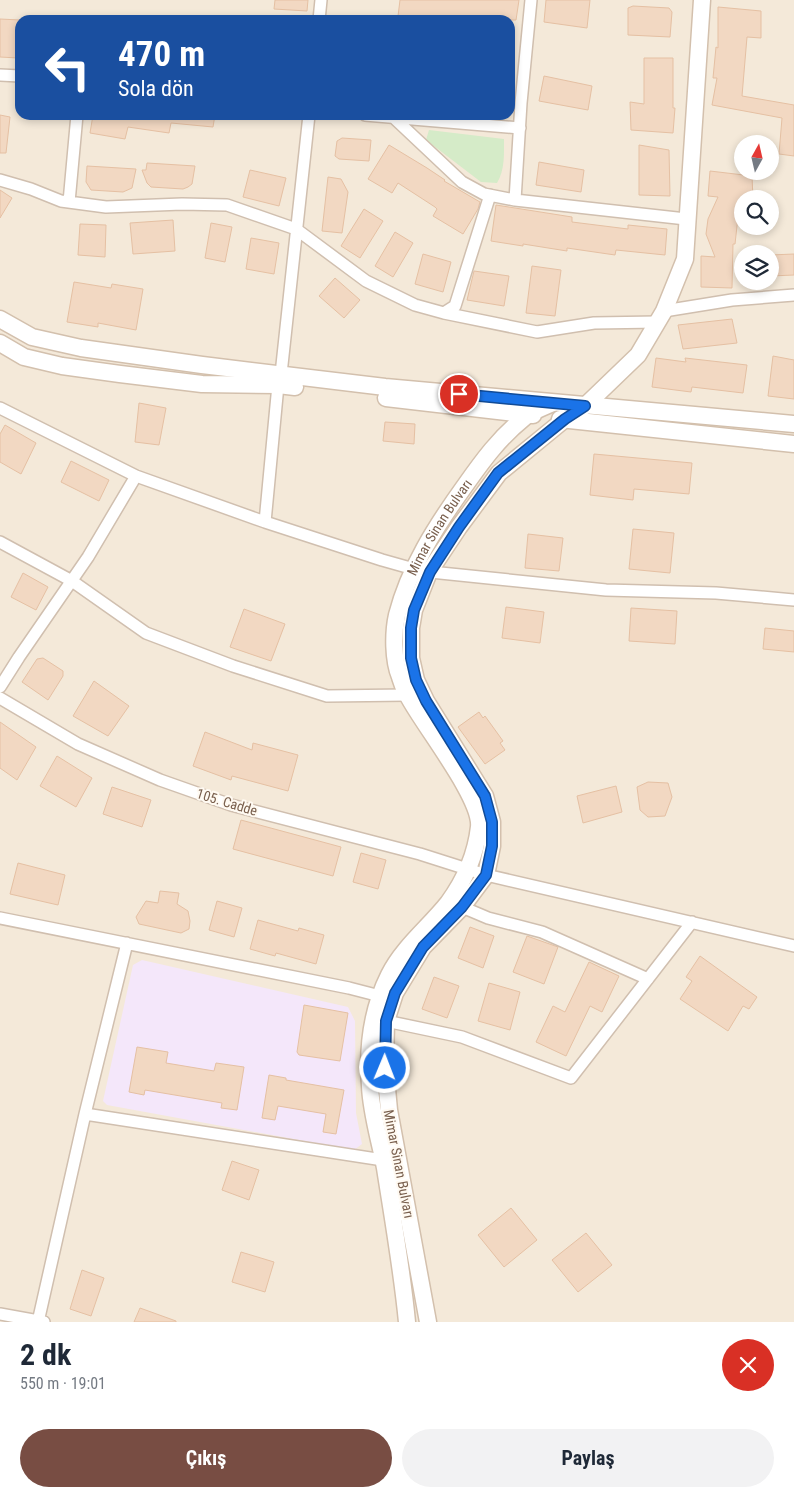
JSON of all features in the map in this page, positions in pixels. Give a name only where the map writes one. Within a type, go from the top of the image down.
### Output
[{"type":"main road","name":"Mimar Sinan Bulvarı","points":[[408,1322],[370,1088],[370,1045],[380,996],[390,973],[412,942],[448,902],[468,870],[480,824],[476,809],[463,783],[407,695],[398,673],[395,647],[397,617],[422,570],[459,527],[498,473],[565,419],[585,406],[638,355],[661,317],[684,259],[702,0]]},
{"type":"main road","points":[[0,319],[32,337],[81,348],[202,365],[280,380],[527,415],[794,444]]},
{"type":"main road","points":[[0,344],[24,357],[62,366],[202,384],[280,380],[385,387],[794,424]]},
{"type":"main road","name":"Mimar Sinan Bulvarı","points":[[428,1322],[389,1110],[385,1068],[386,1021],[395,993],[423,947],[462,907],[486,875],[492,846],[492,822],[485,796],[426,701],[416,680],[411,658],[411,628],[422,570],[438,523],[493,447],[527,415],[553,403]]},
{"type":"street","points":[[320,15],[321,0]]},
{"type":"street","points":[[516,200],[531,0]]},
{"type":"street","points":[[0,75],[15,76]]},
{"type":"street","points":[[69,202],[77,120]]},
{"type":"street","points":[[265,522],[308,120]]},
{"type":"street","points":[[396,120],[462,182],[484,194],[516,200],[686,219]]},
{"type":"street","points":[[428,120],[520,128]]},
{"type":"street","points":[[0,180],[31,189],[61,201],[106,207],[182,204],[227,205],[296,229],[366,281],[415,305],[444,313],[537,332],[661,317],[732,300],[794,295]]},
{"type":"street","points":[[444,313],[455,306],[490,195]]},
{"type":"street","points":[[0,408],[136,476],[265,522],[422,570],[606,590],[716,593],[794,600]]},
{"type":"street","points":[[0,687],[72,581],[136,476]]},
{"type":"street","points":[[0,542],[72,581],[146,633],[233,666],[327,696],[407,695]]},
{"type":"street","name":"105. Cadde","points":[[0,698],[78,744],[160,780],[231,805],[420,854],[486,875],[794,946]]},
{"type":"street","points":[[462,907],[488,918],[542,932],[648,979]]},
{"type":"street","points":[[0,918],[380,996]]},
{"type":"street","points":[[386,1021],[462,1037],[571,1078],[692,922]]},
{"type":"street","points":[[0,1314],[41,1321],[85,1114],[127,943]]},
{"type":"street","points":[[85,1114],[383,1160]]},
{"type":"shaded area","points":[[0,0],[794,0],[794,1322],[0,1322]]},
{"type":"shaded area","points":[[142,960],[348,1007],[355,1021],[356,1113],[362,1144],[354,1150],[107,1105],[103,1101],[133,965]]},
{"type":"green space","points":[[429,130],[504,139],[503,167],[497,183],[481,182],[426,140]]},
{"type":"building","points":[[275,0],[308,0],[307,11],[274,9]]},
{"type":"building","points":[[400,0],[519,0],[516,20],[515,15],[398,15]]},
{"type":"building","points":[[546,0],[590,0],[587,28],[544,22]]},
{"type":"building","points":[[633,6],[669,8],[672,12],[670,37],[628,35],[628,8]]},
{"type":"building","points":[[718,7],[761,11],[761,38],[747,37],[742,96],[794,105],[794,156],[779,154],[782,118],[712,105],[717,78],[713,78],[716,47],[718,48]]},
{"type":"building","points":[[0,19],[15,20],[15,58],[0,57]]},
{"type":"building","points":[[644,58],[673,58],[673,108],[675,108],[673,133],[631,130],[630,102],[644,104]]},
{"type":"building","points":[[544,76],[592,86],[588,110],[539,101]]},
{"type":"building","points":[[0,115],[10,117],[6,153],[0,153]]},
{"type":"building","points":[[92,120],[214,120],[213,127],[171,123],[169,133],[128,127],[125,139],[90,133]]},
{"type":"building","points":[[342,138],[371,140],[369,161],[339,159],[335,156],[337,141]]},
{"type":"building","points":[[389,145],[480,202],[478,209],[463,234],[433,216],[437,209],[435,207],[398,183],[392,193],[368,179]]},
{"type":"building","points":[[639,145],[669,150],[670,196],[639,195]]},
{"type":"building","points":[[539,162],[584,170],[581,192],[536,185]]},
{"type":"building","points":[[147,163],[195,166],[192,184],[183,189],[151,187],[147,183],[142,170],[146,170]]},
{"type":"building","points":[[87,166],[136,169],[132,188],[123,192],[91,190],[86,182]]},
{"type":"building","points":[[250,170],[286,178],[279,206],[243,197]]},
{"type":"building","points":[[710,171],[734,174],[734,180],[752,180],[753,190],[734,190],[734,235],[736,235],[735,244],[733,244],[732,288],[701,287],[701,256],[715,257],[706,234],[708,219],[718,197],[708,196]]},
{"type":"building","points":[[328,177],[341,179],[348,192],[342,233],[322,231]]},
{"type":"building","points":[[0,190],[12,198],[0,218]]},
{"type":"building","points":[[496,205],[572,217],[572,222],[628,229],[628,225],[667,229],[665,255],[616,250],[615,255],[567,248],[567,251],[491,241]]},
{"type":"building","points":[[364,209],[383,221],[360,258],[341,246]]},
{"type":"building","points":[[173,220],[175,251],[133,254],[130,223]]},
{"type":"building","points":[[211,223],[232,227],[225,262],[205,258]]},
{"type":"building","points":[[80,224],[106,225],[105,257],[78,255]]},
{"type":"building","points":[[395,232],[413,243],[393,277],[375,266]]},
{"type":"building","points":[[251,238],[279,243],[274,274],[246,269]]},
{"type":"building","points":[[423,254],[451,262],[443,292],[415,284]]},
{"type":"building","points":[[794,254],[794,275],[779,276],[779,255]]},
{"type":"building","points":[[532,266],[561,270],[555,316],[526,313]]},
{"type":"building","points":[[474,271],[509,276],[504,306],[467,300]]},
{"type":"building","points":[[335,278],[360,300],[344,318],[319,296]]},
{"type":"building","points":[[74,282],[111,288],[112,284],[143,289],[136,330],[98,323],[98,327],[67,322]]},
{"type":"building","points":[[732,319],[737,343],[683,349],[678,325]]},
{"type":"building","points":[[773,356],[794,360],[794,399],[768,396]]},
{"type":"building","points":[[656,358],[686,362],[685,358],[747,365],[743,393],[692,387],[691,392],[652,387]]},
{"type":"building","points":[[139,403],[166,408],[159,445],[135,442]]},
{"type":"building","points":[[385,422],[415,424],[414,444],[383,441]]},
{"type":"building","points":[[5,425],[36,443],[21,474],[0,462],[0,434]]},
{"type":"building","points":[[594,454],[692,463],[689,494],[634,489],[633,500],[590,495]]},
{"type":"building","points":[[71,461],[109,480],[99,501],[61,482]]},
{"type":"building","points":[[633,529],[674,533],[670,573],[629,569]]},
{"type":"building","points":[[528,534],[563,538],[559,571],[525,568]]},
{"type":"building","points":[[23,573],[48,587],[36,610],[11,597]]},
{"type":"building","points":[[506,607],[544,612],[540,643],[502,638]]},
{"type":"building","points":[[631,608],[677,611],[675,644],[629,641]]},
{"type":"building","points":[[244,609],[285,624],[271,661],[230,647]]},
{"type":"building","points":[[765,628],[794,631],[794,652],[763,649]]},
{"type":"building","points":[[43,658],[63,671],[63,676],[48,700],[22,682],[37,659]]},
{"type":"building","points":[[94,681],[129,706],[108,736],[73,716]]},
{"type":"building","points":[[479,712],[483,718],[485,716],[503,741],[500,743],[505,750],[485,764],[458,727]]},
{"type":"building","points":[[0,722],[36,747],[17,780],[0,768]]},
{"type":"building","points":[[205,732],[252,750],[253,743],[298,755],[288,791],[232,776],[231,780],[193,766]]},
{"type":"building","points":[[57,756],[92,778],[76,807],[40,786]]},
{"type":"building","points":[[648,782],[668,783],[672,797],[665,816],[648,817],[640,810],[637,787]]},
{"type":"building","points":[[616,786],[622,812],[583,823],[577,796]]},
{"type":"building","points":[[112,787],[151,800],[142,827],[103,814]]},
{"type":"building","points":[[241,820],[341,847],[333,876],[233,849]]},
{"type":"building","points":[[361,853],[386,860],[378,889],[353,882]]},
{"type":"building","points":[[18,863],[65,875],[58,905],[10,894]]},
{"type":"building","points":[[160,891],[179,893],[177,904],[188,911],[189,929],[181,933],[139,924],[136,917],[146,901],[158,903]]},
{"type":"building","points":[[217,901],[242,908],[234,937],[209,930]]},
{"type":"building","points":[[258,920],[298,931],[299,928],[324,935],[316,964],[276,953],[275,956],[250,949]]},
{"type":"building","points":[[470,927],[494,936],[483,968],[458,958]]},
{"type":"building","points":[[527,936],[558,947],[544,984],[513,972]]},
{"type":"building","points":[[700,956],[757,997],[749,1009],[743,1006],[728,1031],[680,999],[692,981],[686,977]]},
{"type":"building","points":[[589,962],[619,976],[602,1012],[590,1006],[566,1056],[536,1042],[553,1006],[565,1012]]},
{"type":"building","points":[[434,977],[459,986],[447,1018],[422,1009]]},
{"type":"building","points":[[489,983],[520,992],[510,1030],[478,1021]]},
{"type":"building","points":[[304,1005],[348,1013],[340,1061],[299,1055],[297,1052]]},
{"type":"building","points":[[137,1047],[168,1052],[166,1063],[214,1071],[216,1063],[244,1067],[237,1110],[221,1108],[222,1103],[145,1090],[144,1095],[129,1092]]},
{"type":"building","points":[[269,1075],[286,1078],[286,1080],[344,1090],[336,1134],[323,1132],[326,1114],[278,1106],[275,1120],[262,1118]]},
{"type":"building","points":[[232,1161],[259,1170],[249,1200],[222,1190]]},
{"type":"building","points":[[511,1208],[537,1240],[504,1267],[478,1235]]},
{"type":"building","points":[[586,1233],[612,1265],[578,1292],[552,1260]]},
{"type":"building","points":[[241,1252],[274,1262],[265,1292],[232,1282]]},
{"type":"building","points":[[82,1270],[104,1278],[91,1316],[70,1309]]},
{"type":"building","points":[[140,1308],[176,1321],[176,1322],[134,1322]]},
{"type":"route","points":[[385,1068],[386,1021],[395,993],[423,947],[462,907],[486,875],[492,846],[492,822],[485,796],[426,701],[416,680],[411,658],[411,628],[414,610],[430,572],[459,527],[498,473],[565,419],[585,406],[459,394]]}]
